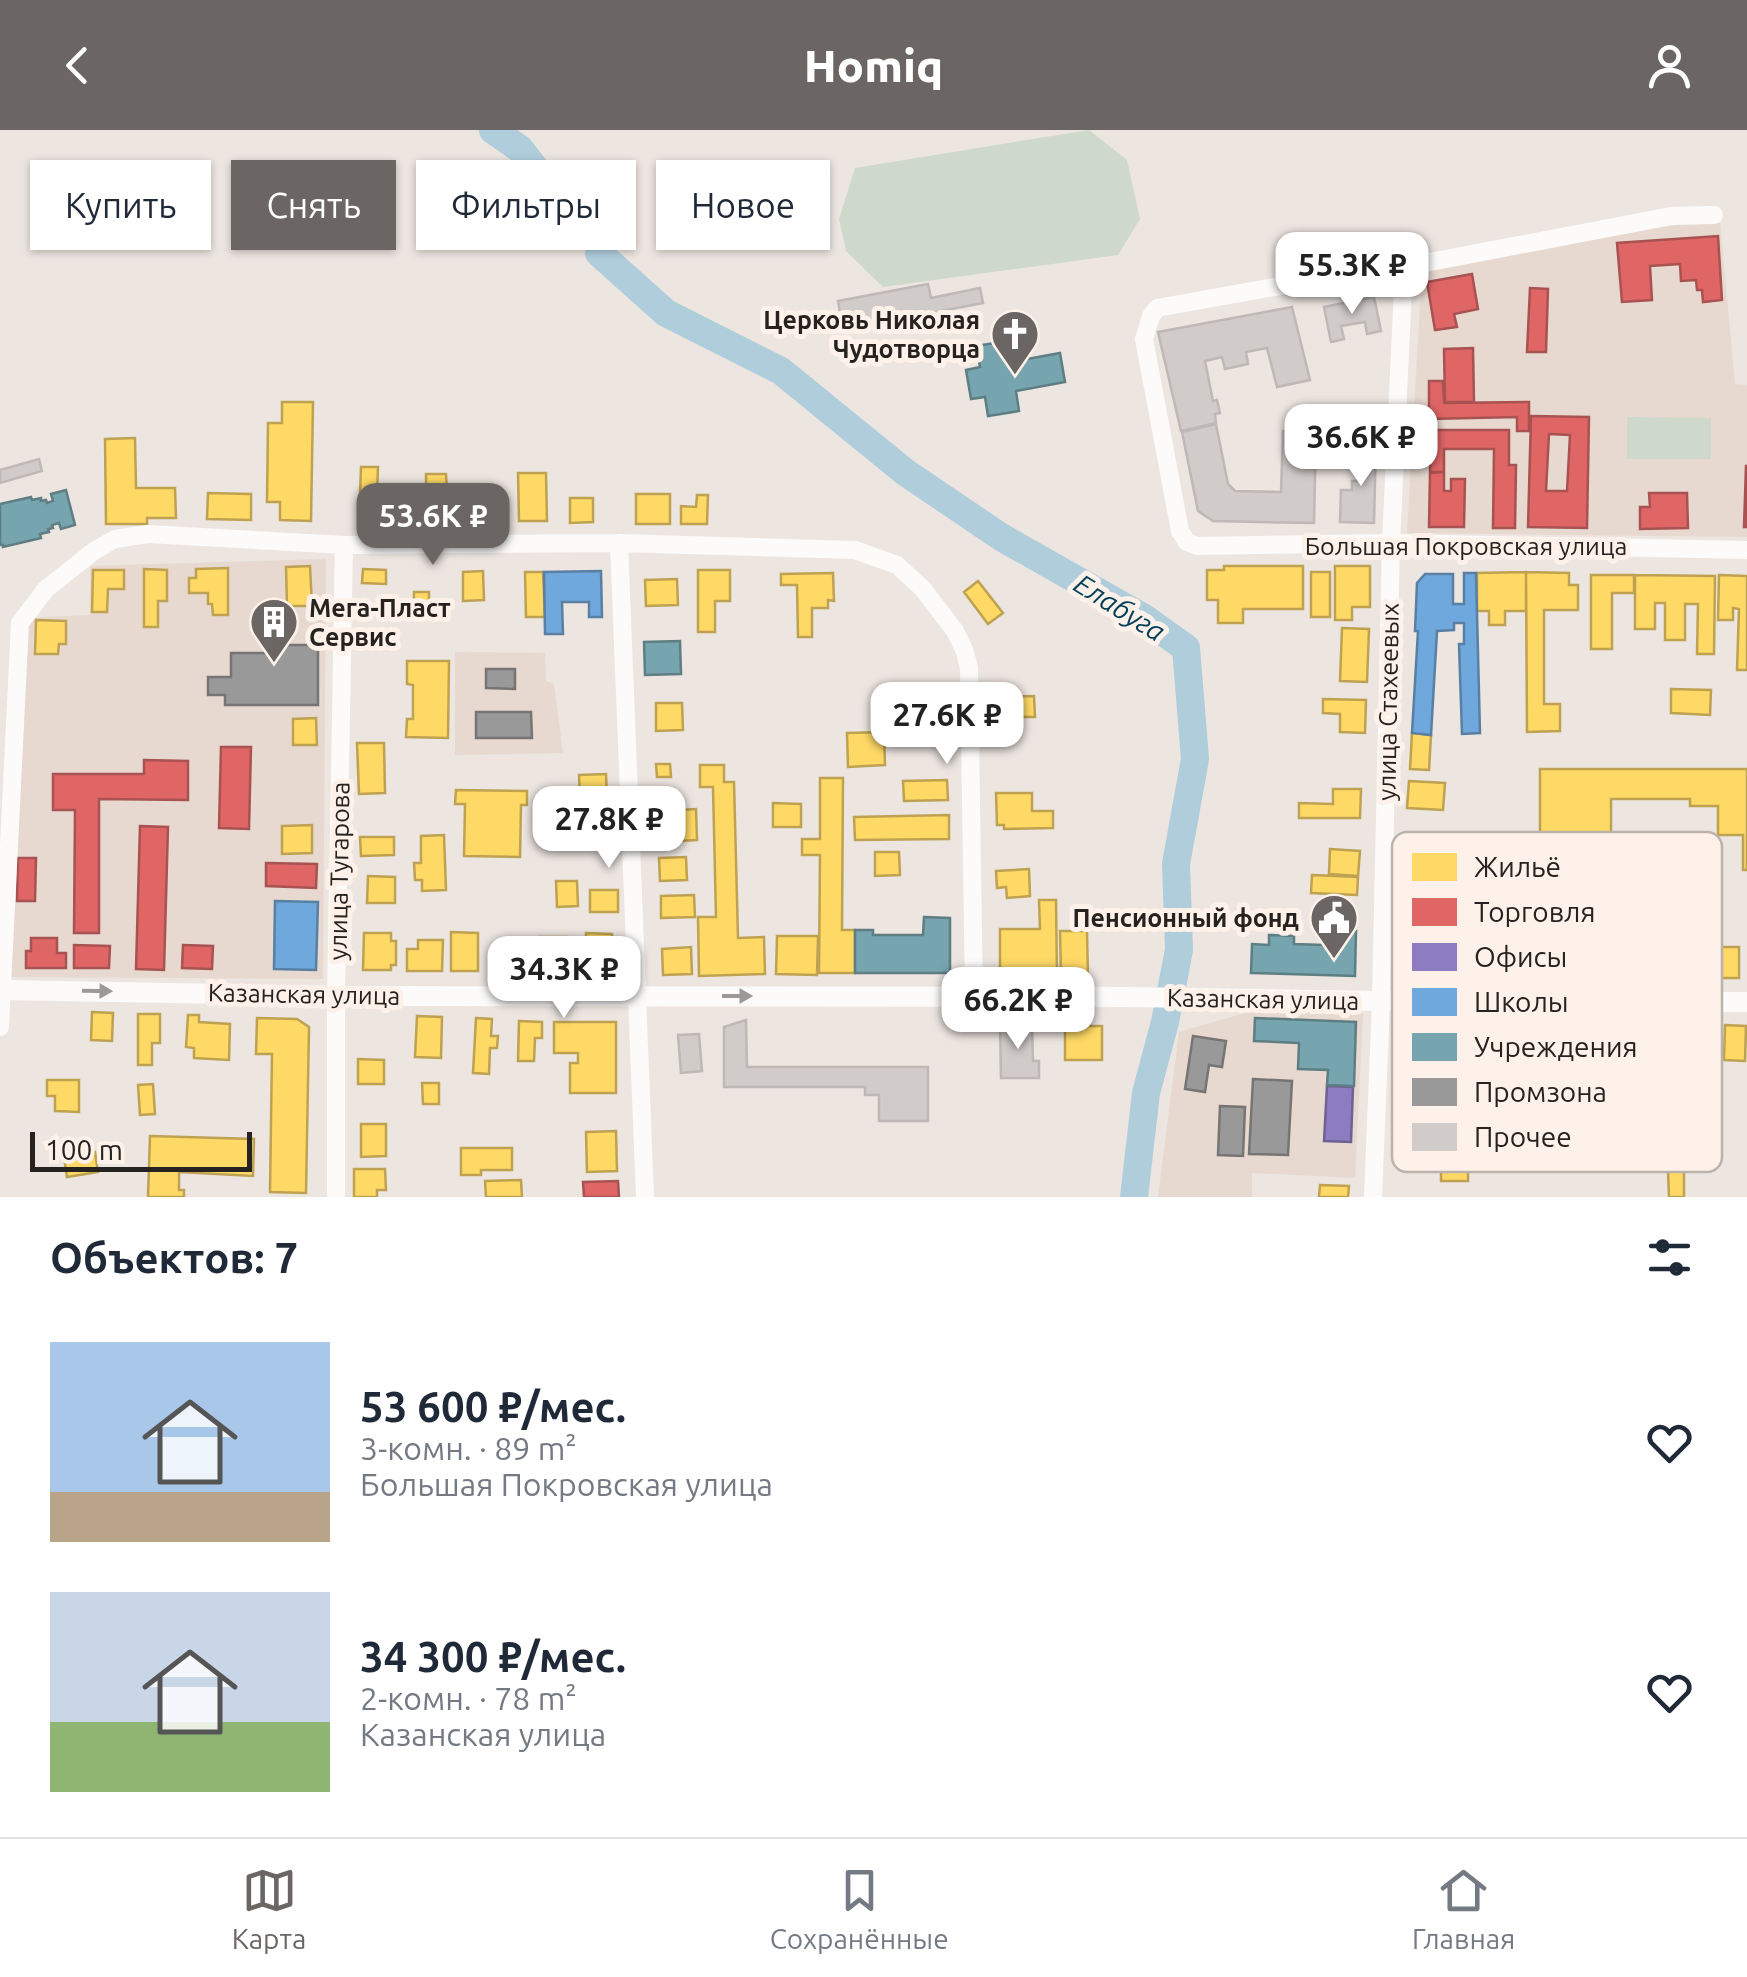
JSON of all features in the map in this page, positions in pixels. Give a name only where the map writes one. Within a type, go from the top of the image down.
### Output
[{"type":"street","points":[[1404,268],[1671,216],[1714,215]]},
{"type":"street","name":"Большая Покровская улица","points":[[1404,268],[1157,308],[1144,339],[1180,530],[1186,542],[1212,547],[1390,542],[1747,550]]},
{"type":"street","name":"улица Стахеевых","points":[[1373,1197],[1390,542],[1404,268]]},
{"type":"street","points":[[0,1026],[20,623],[46,589],[94,552],[114,539],[148,534],[344,545],[619,543],[855,550],[897,565],[910,575],[955,630],[969,668],[974,996]]},
{"type":"street","points":[[619,543],[645,1197]]},
{"type":"street","name":"улица Тугарова","points":[[336,1197],[344,545]]},
{"type":"street","name":"Казанская улица","points":[[1,990],[336,996],[974,996],[1392,1002]]},
{"type":"shaded area","points":[[1720,223],[1735,384],[1747,385],[1747,537],[1407,533],[1422,270],[1681,224]]},
{"type":"shaded area","points":[[326,559],[323,979],[10,977],[27,618],[90,615],[90,566]]},
{"type":"shaded area","points":[[455,652],[545,653],[546,681],[554,684],[563,753],[455,755]]},
{"type":"shaded area","points":[[1248,1012],[1363,1014],[1355,1178],[1252,1173],[1252,1197],[1158,1197],[1179,1032]]},
{"type":"green space","points":[[1089,130],[1127,160],[1140,219],[1118,255],[883,287],[846,251],[839,219],[855,168]]},
{"type":"green space","points":[[1627,417],[1711,418],[1711,459],[1627,459]]},
{"type":"building: Жильё","points":[[282,402],[313,402],[311,521],[280,520],[280,502],[267,502],[268,423],[282,423]]},
{"type":"building: Жильё","points":[[135,438],[136,488],[175,488],[176,518],[147,518],[147,524],[106,524],[105,439]]},
{"type":"building: Жильё","points":[[361,467],[378,467],[377,495],[360,494]]},
{"type":"building: Жильё","points":[[518,473],[546,473],[547,521],[519,521]]},
{"type":"building: Жильё","points":[[426,474],[446,474],[451,519],[426,519]]},
{"type":"building: Жильё","points":[[208,493],[251,494],[251,520],[207,519]]},
{"type":"building: Жильё","points":[[636,494],[670,494],[670,524],[636,524]]},
{"type":"building: Жильё","points":[[360,495],[386,496],[385,520],[359,519]]},
{"type":"building: Жильё","points":[[697,495],[708,495],[707,524],[681,524],[681,506],[696,507]]},
{"type":"building: Жильё","points":[[570,498],[593,498],[593,522],[570,523]]},
{"type":"building: Жильё","points":[[310,566],[312,606],[287,606],[286,567]]},
{"type":"building: Жильё","points":[[1224,566],[1303,566],[1303,609],[1243,609],[1243,623],[1218,623],[1218,600],[1207,600],[1207,570],[1224,570]]},
{"type":"building: Жильё","points":[[1335,566],[1370,566],[1370,607],[1352,607],[1352,620],[1335,620]]},
{"type":"building: Жильё","points":[[228,568],[228,615],[213,615],[208,593],[189,593],[189,578],[196,578],[196,569]]},
{"type":"building: Жильё","points":[[144,569],[167,570],[167,601],[158,601],[158,627],[144,627]]},
{"type":"building: Жильё","points":[[363,569],[386,570],[386,584],[362,583]]},
{"type":"building: Жильё","points":[[93,570],[124,570],[124,589],[108,589],[107,612],[92,612]]},
{"type":"building: Жильё","points":[[698,570],[730,570],[730,601],[715,601],[715,632],[698,632]]},
{"type":"building: Жильё","points":[[483,571],[484,600],[463,601],[463,572]]},
{"type":"building: Жильё","points":[[525,572],[543,572],[545,617],[526,617]]},
{"type":"building: Жильё","points":[[1311,572],[1330,572],[1330,617],[1311,617]]},
{"type":"building: Жильё","points":[[1526,572],[1526,611],[1505,611],[1505,625],[1489,625],[1489,611],[1477,611],[1477,573]]},
{"type":"building: Жильё","points":[[1526,572],[1569,573],[1569,585],[1578,585],[1578,610],[1544,610],[1544,704],[1560,704],[1560,731],[1527,732]]},
{"type":"building: Жильё","points":[[833,573],[834,601],[828,600],[828,608],[812,608],[812,637],[798,637],[797,585],[781,585],[781,574]]},
{"type":"building: Жильё","points":[[1591,575],[1634,575],[1634,593],[1612,593],[1612,649],[1591,649]]},
{"type":"building: Жильё","points":[[1635,575],[1715,576],[1714,654],[1697,654],[1698,604],[1685,604],[1685,640],[1665,640],[1665,603],[1655,603],[1655,629],[1635,629]]},
{"type":"building: Жильё","points":[[1719,575],[1747,576],[1747,670],[1737,670],[1739,609],[1733,608],[1733,620],[1718,620]]},
{"type":"building: Жильё","points":[[677,579],[678,605],[646,606],[645,580]]},
{"type":"building: Жильё","points":[[978,581],[1003,613],[988,624],[964,592]]},
{"type":"building: Жильё","points":[[414,592],[429,592],[429,609],[414,609]]},
{"type":"building: Жильё","points":[[36,620],[66,621],[66,644],[59,644],[58,654],[35,654]]},
{"type":"building: Жильё","points":[[1342,628],[1369,629],[1367,682],[1340,681]]},
{"type":"building: Жильё","points":[[407,661],[449,661],[448,738],[406,737],[407,719],[413,719],[413,685],[407,684]]},
{"type":"building: Жильё","points":[[1671,689],[1711,690],[1710,715],[1671,713]]},
{"type":"building: Жильё","points":[[1034,696],[1035,717],[1019,717],[1020,734],[1003,734],[1003,724],[991,724],[990,697]]},
{"type":"building: Жильё","points":[[1323,699],[1366,700],[1365,733],[1340,732],[1340,714],[1323,713]]},
{"type":"building: Жильё","points":[[656,703],[682,703],[683,730],[656,731]]},
{"type":"building: Жильё","points":[[316,718],[317,745],[293,745],[293,719]]},
{"type":"building: Жильё","points":[[884,732],[885,765],[848,767],[847,733]]},
{"type":"building: Жильё","points":[[1412,733],[1431,735],[1429,770],[1410,769]]},
{"type":"building: Жильё","points":[[357,743],[384,743],[385,793],[359,794]]},
{"type":"building: Жильё","points":[[656,764],[670,764],[671,777],[657,777]]},
{"type":"building: Жильё","points":[[700,765],[724,765],[724,782],[734,782],[738,938],[764,937],[765,974],[699,976],[698,917],[716,917],[713,787],[700,787]]},
{"type":"building: Жильё","points":[[1540,769],[1747,769],[1747,870],[1743,870],[1743,835],[1722,835],[1718,832],[1718,806],[1690,806],[1690,799],[1611,799],[1611,832],[1540,832]]},
{"type":"building: Жильё","points":[[606,774],[607,796],[580,797],[579,775]]},
{"type":"building: Жильё","points":[[820,778],[843,778],[842,930],[855,930],[855,973],[819,973],[820,855],[802,855],[802,839],[820,839]]},
{"type":"building: Жильё","points":[[947,780],[948,800],[904,801],[903,781]]},
{"type":"building: Жильё","points":[[1409,781],[1445,783],[1443,810],[1407,808]]},
{"type":"building: Жильё","points":[[1333,789],[1361,789],[1360,818],[1299,818],[1299,803],[1333,804]]},
{"type":"building: Жильё","points":[[456,790],[527,791],[527,805],[521,805],[520,857],[464,856],[465,804],[455,804]]},
{"type":"building: Жильё","points":[[996,793],[1032,793],[1032,811],[1053,811],[1053,828],[1004,829],[1004,825],[997,825]]},
{"type":"building: Жильё","points":[[773,803],[801,804],[801,827],[773,827]]},
{"type":"building: Жильё","points":[[696,809],[697,840],[658,842],[657,811]]},
{"type":"building: Жильё","points":[[949,815],[949,839],[855,840],[854,817]]},
{"type":"building: Жильё","points":[[312,825],[312,853],[282,854],[282,826]]},
{"type":"building: Жильё","points":[[444,835],[446,890],[422,891],[422,880],[415,880],[414,863],[421,863],[421,836]]},
{"type":"building: Жильё","points":[[360,837],[394,837],[394,855],[361,856]]},
{"type":"building: Жильё","points":[[1330,849],[1360,851],[1358,876],[1329,874]]},
{"type":"building: Жильё","points":[[875,852],[899,852],[900,875],[875,876]]},
{"type":"building: Жильё","points":[[686,857],[687,880],[660,881],[659,858]]},
{"type":"building: Жильё","points":[[1029,869],[1030,896],[1007,898],[1006,887],[997,888],[996,871]]},
{"type":"building: Жильё","points":[[1312,875],[1358,877],[1357,895],[1311,893]]},
{"type":"building: Жильё","points":[[368,876],[395,877],[395,903],[367,903]]},
{"type":"building: Жильё","points":[[556,881],[577,881],[578,906],[557,907]]},
{"type":"building: Жильё","points":[[590,890],[618,890],[618,912],[590,912]]},
{"type":"building: Жильё","points":[[694,895],[695,917],[661,918],[661,896]]},
{"type":"building: Жильё","points":[[1039,900],[1056,900],[1057,977],[1000,977],[1000,929],[1040,929]]},
{"type":"building: Жильё","points":[[1060,931],[1087,931],[1088,977],[1061,978]]},
{"type":"building: Жильё","points":[[451,932],[478,933],[478,971],[451,971]]},
{"type":"building: Жильё","points":[[364,933],[391,933],[391,941],[396,941],[396,965],[391,965],[391,970],[363,970]]},
{"type":"building: Жильё","points":[[586,933],[612,934],[612,972],[586,972]]},
{"type":"building: Жильё","points":[[777,936],[818,936],[817,975],[776,974]]},
{"type":"building: Жильё","points":[[539,937],[567,937],[567,972],[538,972]]},
{"type":"building: Жильё","points":[[509,938],[529,938],[528,972],[509,971]]},
{"type":"building: Жильё","points":[[418,940],[443,940],[442,971],[407,971],[407,949],[418,949]]},
{"type":"building: Жильё","points":[[691,947],[692,974],[663,975],[662,949]]},
{"type":"building: Жильё","points":[[1722,947],[1739,947],[1739,978],[1722,978]]},
{"type":"building: Жильё","points":[[92,1012],[113,1013],[112,1041],[91,1040]]},
{"type":"building: Жильё","points":[[138,1014],[160,1014],[160,1043],[152,1043],[152,1065],[138,1065]]},
{"type":"building: Жильё","points":[[188,1015],[199,1015],[199,1022],[230,1024],[229,1060],[194,1058],[194,1048],[186,1047]]},
{"type":"building: Жильё","points":[[417,1016],[442,1017],[441,1058],[415,1057]]},
{"type":"building: Жильё","points":[[257,1018],[297,1019],[309,1027],[306,1193],[270,1192],[272,1054],[256,1054]]},
{"type":"building: Жильё","points":[[476,1018],[492,1019],[491,1036],[498,1036],[497,1048],[490,1048],[489,1074],[473,1073]]},
{"type":"building: Жильё","points":[[519,1021],[542,1022],[542,1038],[535,1038],[534,1061],[518,1061]]},
{"type":"building: Жильё","points":[[554,1022],[616,1022],[616,1093],[570,1093],[570,1063],[578,1063],[578,1053],[554,1053]]},
{"type":"building: Жильё","points":[[1725,1025],[1746,1026],[1745,1061],[1724,1060]]},
{"type":"building: Жильё","points":[[1065,1026],[1102,1026],[1102,1060],[1065,1060]]},
{"type":"building: Жильё","points":[[358,1059],[384,1060],[384,1084],[358,1084]]},
{"type":"building: Жильё","points":[[47,1080],[79,1080],[79,1112],[55,1111],[55,1096],[47,1096]]},
{"type":"building: Жильё","points":[[422,1083],[439,1083],[439,1104],[423,1104]]},
{"type":"building: Жильё","points":[[153,1084],[155,1114],[140,1115],[138,1085]]},
{"type":"building: Жильё","points":[[361,1124],[386,1124],[386,1156],[361,1157]]},
{"type":"building: Жильё","points":[[616,1131],[617,1171],[587,1172],[586,1132]]},
{"type":"building: Жильё","points":[[150,1136],[254,1139],[253,1176],[179,1172],[179,1190],[184,1190],[184,1197],[148,1197]]},
{"type":"building: Жильё","points":[[86,1148],[87,1154],[95,1152],[98,1172],[67,1177],[63,1151]]},
{"type":"building: Жильё","points":[[461,1148],[512,1148],[512,1170],[481,1170],[481,1175],[461,1175]]},
{"type":"building: Жильё","points":[[354,1169],[385,1169],[386,1190],[377,1190],[377,1197],[354,1197]]},
{"type":"building: Жильё","points":[[1441,1172],[1468,1172],[1468,1181],[1441,1181]]},
{"type":"building: Жильё","points":[[1668,1172],[1684,1172],[1684,1197],[1669,1197]]},
{"type":"building: Жильё","points":[[521,1180],[522,1197],[486,1197],[485,1181]]},
{"type":"building: Жильё","points":[[1320,1185],[1349,1186],[1348,1197],[1319,1197]]},
{"type":"building: Торговля","points":[[1718,236],[1722,300],[1703,302],[1696,280],[1681,281],[1680,264],[1650,266],[1652,300],[1622,302],[1617,243]]},
{"type":"building: Торговля","points":[[1472,274],[1478,309],[1454,314],[1457,327],[1435,330],[1427,282]]},
{"type":"building: Торговля","points":[[1530,288],[1548,289],[1546,352],[1527,352]]},
{"type":"building: Торговля","points":[[1473,348],[1474,402],[1445,402],[1444,349]]},
{"type":"building: Торговля","points":[[1429,381],[1443,381],[1444,403],[1529,402],[1529,431],[1517,431],[1517,417],[1429,419]]},
{"type":"building: Торговля","points":[[1531,416],[1589,417],[1587,528],[1528,527]],"holes":[[[1549,434],[1570,435],[1567,491],[1546,491]]]},
{"type":"building: Торговля","points":[[1430,430],[1509,430],[1509,465],[1516,465],[1515,528],[1493,528],[1494,449],[1444,449],[1444,472],[1430,472]]},
{"type":"building: Торговля","points":[[1746,466],[1747,527],[1744,527]]},
{"type":"building: Торговля","points":[[1444,472],[1444,491],[1451,491],[1451,479],[1465,479],[1464,527],[1429,527],[1430,473]]},
{"type":"building: Торговля","points":[[1649,493],[1687,493],[1688,528],[1640,529],[1640,507],[1650,507]]},
{"type":"building: Торговля","points":[[221,747],[251,747],[249,829],[219,828]]},
{"type":"building: Торговля","points":[[144,760],[188,761],[188,800],[99,799],[99,933],[74,933],[75,810],[53,810],[53,774],[144,774]]},
{"type":"building: Торговля","points":[[140,826],[168,827],[164,970],[136,969]]},
{"type":"building: Торговля","points":[[18,858],[36,858],[35,901],[17,901]]},
{"type":"building: Торговля","points":[[266,863],[317,864],[316,888],[266,886]]},
{"type":"building: Торговля","points":[[31,938],[57,938],[57,953],[66,953],[66,968],[26,968]]},
{"type":"building: Торговля","points":[[74,945],[110,946],[109,968],[74,968]]},
{"type":"building: Торговля","points":[[183,945],[213,946],[212,969],[182,968]]},
{"type":"building: Торговля","points":[[618,1181],[619,1197],[584,1197],[583,1182]]},
{"type":"building: Офисы","points":[[1327,1086],[1353,1087],[1351,1142],[1324,1141]]},
{"type":"building: Школы","points":[[601,571],[602,617],[589,617],[589,602],[562,602],[563,634],[545,634],[544,572]]},
{"type":"building: Школы","points":[[1464,573],[1476,573],[1480,733],[1462,734],[1459,644],[1464,644],[1464,623],[1454,623],[1454,630],[1437,631],[1431,735],[1412,733],[1417,583],[1425,574],[1453,574],[1453,604],[1464,604]]},
{"type":"building: Школы","points":[[275,901],[318,902],[316,970],[274,969]]},
{"type":"building: Учреждения","name":"Церковь Николая Чудотворца","points":[[1007,341],[1011,362],[1060,353],[1065,382],[1016,391],[1019,411],[988,416],[985,397],[971,399],[966,370],[980,367],[976,346]]},
{"type":"building: Учреждения","points":[[66,490],[75,525],[61,529],[59,523],[40,534],[41,538],[0,545],[0,504],[31,497],[47,503],[53,501],[51,494]]},
{"type":"building: Учреждения","points":[[680,641],[681,674],[645,675],[644,642]]},
{"type":"building: Учреждения","points":[[924,917],[950,918],[950,973],[855,973],[855,930],[873,930],[873,935],[923,935]]},
{"type":"building: Учреждения","points":[[1324,930],[1356,931],[1355,976],[1251,973],[1252,944],[1269,945],[1269,935],[1294,936],[1294,944],[1324,945]]},
{"type":"building: Учреждения","points":[[1255,1018],[1356,1022],[1354,1086],[1327,1085],[1328,1070],[1298,1069],[1299,1043],[1254,1041]]},
{"type":"building: Промзона","name":"Мега-Пласт Сервис","points":[[269,645],[318,645],[318,705],[225,705],[225,695],[208,695],[208,677],[231,677],[231,653],[269,653]]},
{"type":"building: Промзона","points":[[486,669],[515,669],[515,689],[486,688]]},
{"type":"building: Промзона","points":[[476,712],[531,712],[532,738],[476,738]]},
{"type":"building: Промзона","points":[[1193,1036],[1226,1041],[1222,1067],[1209,1065],[1205,1092],[1185,1089]]},
{"type":"building: Промзона","points":[[1253,1079],[1292,1081],[1288,1155],[1249,1154]]},
{"type":"building: Промзона","points":[[1220,1106],[1245,1107],[1243,1156],[1218,1155]]},
{"type":"building: Прочее","points":[[928,284],[931,298],[980,288],[983,303],[843,330],[838,301]]},
{"type":"building: Прочее","points":[[1374,297],[1381,331],[1367,334],[1365,322],[1341,326],[1344,339],[1331,342],[1324,307]]},
{"type":"building: Прочее","points":[[1292,307],[1310,380],[1277,387],[1267,348],[1246,352],[1248,364],[1225,369],[1222,357],[1205,361],[1213,401],[1217,400],[1220,413],[1215,414],[1216,423],[1181,431],[1158,332]]},
{"type":"building: Прочее","points":[[1216,424],[1228,484],[1235,491],[1281,492],[1283,431],[1316,431],[1314,523],[1213,521],[1198,511],[1182,432]]},
{"type":"building: Прочее","points":[[1358,443],[1376,443],[1374,523],[1340,522],[1341,490],[1352,490],[1352,481],[1358,481]]},
{"type":"building: Прочее","points":[[39,459],[42,471],[0,483],[0,470]]},
{"type":"building: Прочее","points":[[746,1020],[747,1067],[928,1067],[928,1121],[879,1121],[879,1095],[865,1095],[865,1087],[724,1087],[724,1027]]},
{"type":"building: Прочее","points":[[1032,1023],[1033,1061],[1039,1061],[1039,1078],[1001,1078],[1000,1024]]},
{"type":"building: Прочее","points":[[699,1034],[702,1071],[681,1073],[678,1035]]},
{"type":"waterway","name":"Елабуга","points":[[493,130],[529,160]]},
{"type":"waterway","name":"Елабуга","points":[[599,253],[666,313],[781,371],[905,472],[1001,537],[1144,618],[1186,648],[1195,759],[1176,864],[1179,950],[1146,1093],[1134,1197]]},
{"type":"place","name":"Церковь Николая Чудотворца","points":[[1015,376]]},
{"type":"place","name":"Мега-Пласт Сервис","points":[[274,664]]},
{"type":"place","name":"Пенсионный фонд","points":[[1334,960]]}]
